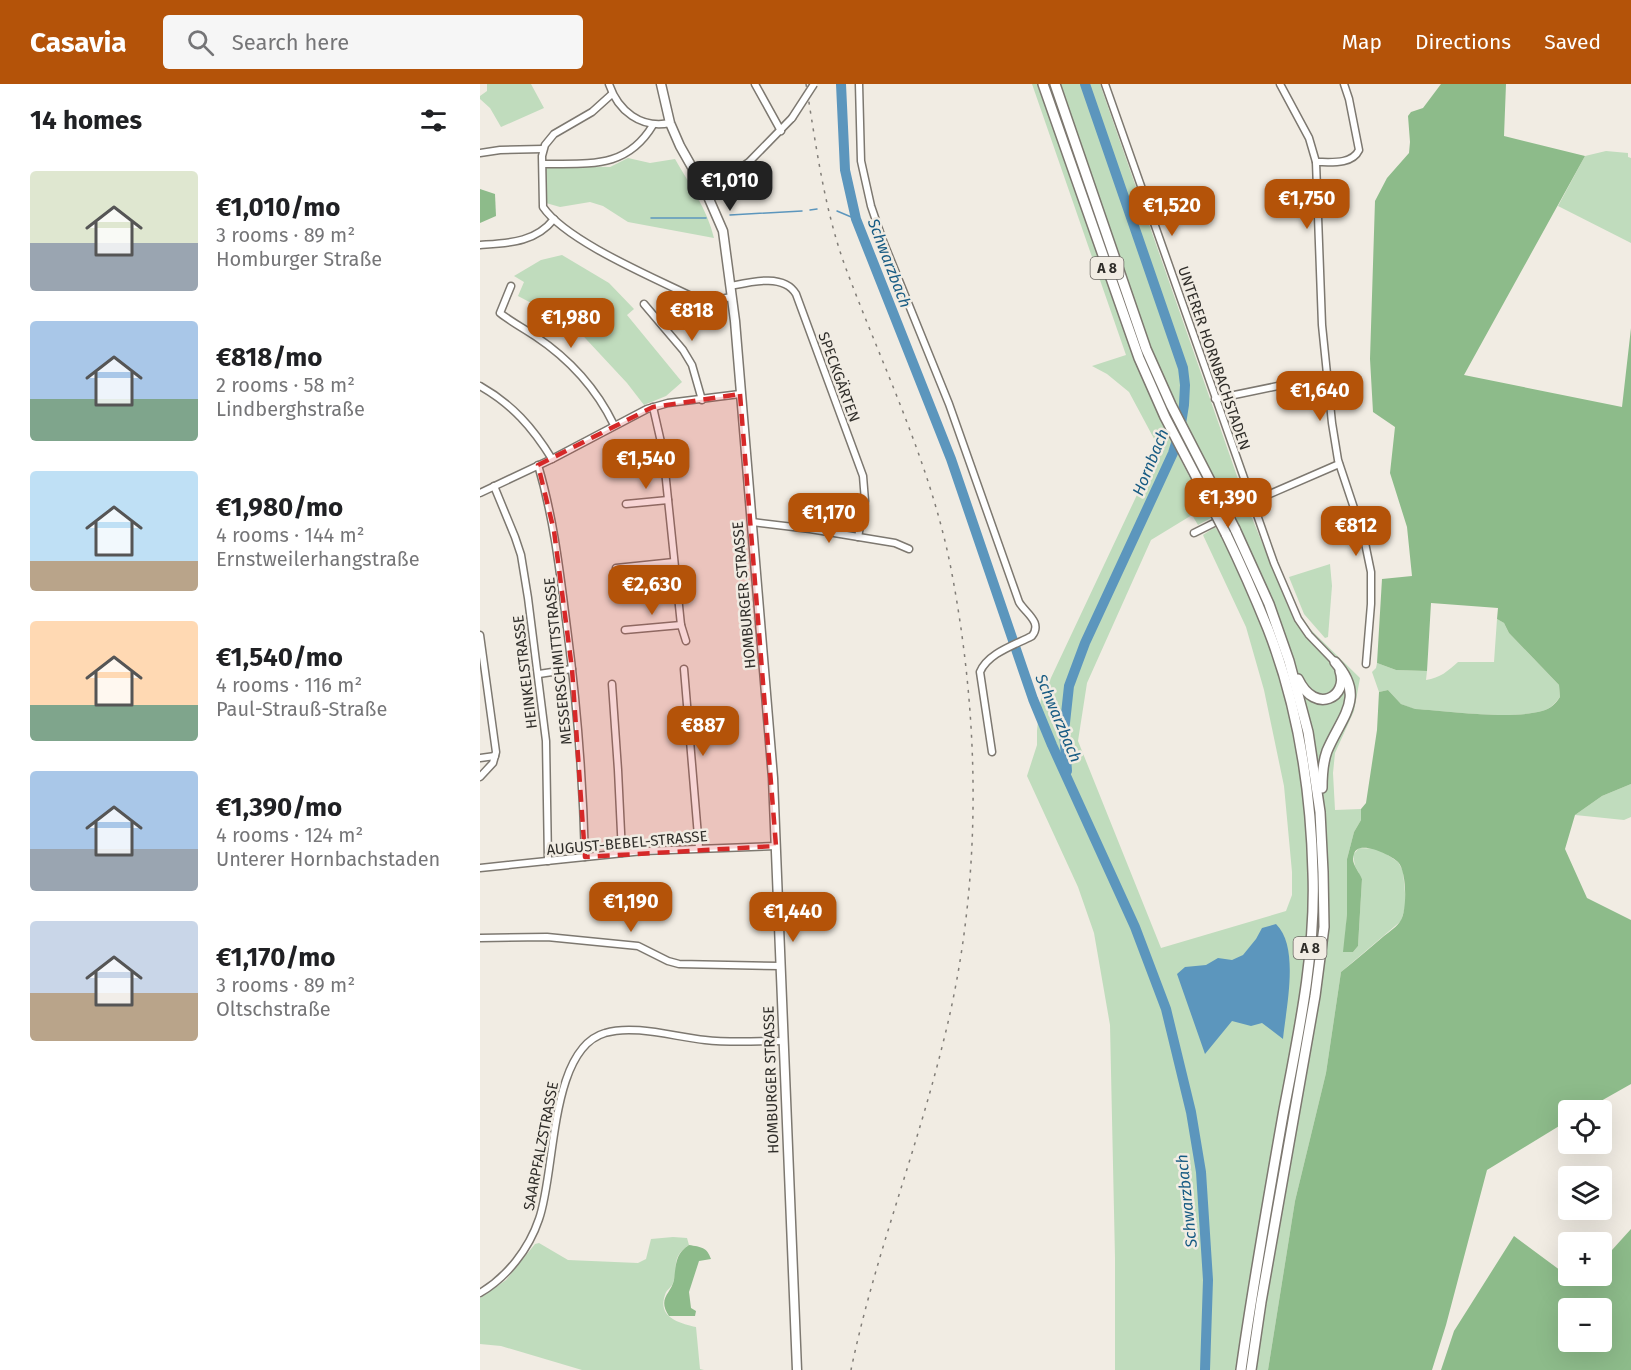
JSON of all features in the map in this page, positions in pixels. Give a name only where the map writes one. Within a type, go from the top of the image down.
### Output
[{"type":"highway","name":"A 8","points":[[1043,84],[1139,358],[1165,417],[1192,469],[1235,529],[1269,604],[1289,661],[1308,732],[1320,812],[1324,927],[1251,1370]]},
{"type":"highway","name":"A 8","points":[[1055,84],[1146,349],[1197,457],[1226,534],[1269,631],[1284,678],[1298,735],[1306,784],[1313,874],[1312,925],[1305,997],[1250,1305],[1241,1370]]},
{"type":"highway","points":[[1289,661],[1304,690],[1317,700],[1333,695],[1341,684],[1341,673],[1335,662]]},
{"type":"highway","points":[[1320,812],[1327,751],[1346,716],[1350,700],[1346,676],[1335,662]]},
{"type":"main road","name":"HOMBURGER STRASSE","points":[[661,84],[670,123],[683,153],[706,192],[723,231],[731,286],[772,769],[796,1370]]},
{"type":"street","points":[[609,84],[612,94],[632,116],[652,125],[670,123]]},
{"type":"street","points":[[755,84],[781,131]]},
{"type":"street","points":[[706,192],[762,151],[792,118],[813,84]]},
{"type":"street","points":[[859,84],[861,161],[871,206],[883,241],[940,378],[1019,602],[1036,624],[1036,631],[1032,636],[984,664],[980,672],[992,752]]},
{"type":"street","name":"UNTERER HORNBACHSTADEN","points":[[1105,84],[1252,504],[1298,619],[1309,635],[1335,662]]},
{"type":"street","points":[[1280,84],[1309,138],[1316,162],[1326,376],[1340,464],[1364,538],[1371,572],[1366,664]]},
{"type":"street","points":[[1316,162],[1350,160],[1357,155],[1359,150],[1346,85]]},
{"type":"street","points":[[612,94],[592,112],[554,134],[543,149],[543,207],[554,219],[595,247],[697,299],[707,301],[732,297]]},
{"type":"street","points":[[543,164],[617,159],[625,155],[652,125]]},
{"type":"street","points":[[480,153],[543,149]]},
{"type":"street","points":[[480,245],[524,240],[541,233],[554,219]]},
{"type":"street","name":"SPECKGÄRTEN","points":[[731,286],[780,281],[790,286],[796,294],[863,476],[865,501],[858,537]]},
{"type":"street","points":[[511,286],[500,313],[549,346],[571,365],[596,394],[614,425]]},
{"type":"street","points":[[644,304],[683,350],[692,365],[702,400]]},
{"type":"street","points":[[1215,399],[1326,376]]},
{"type":"street","points":[[480,386],[508,404],[524,418],[552,459]]},
{"type":"street","points":[[480,493],[653,407],[740,394]]},
{"type":"street","points":[[653,407],[663,451],[681,626],[686,641]]},
{"type":"street","points":[[1263,497],[1340,464]]},
{"type":"street","name":"MESSERSCHMITTSTRASSE","points":[[538,465],[554,531],[572,669],[582,778],[585,857]]},
{"type":"street","name":"HEINKELSTRASSE","points":[[494,486],[521,555],[539,674],[547,764],[548,861]]},
{"type":"street","points":[[626,504],[668,500]]},
{"type":"street","points":[[1194,533],[1252,504]]},
{"type":"street","points":[[752,522],[783,524],[895,543],[909,549]]},
{"type":"street","points":[[616,568],[674,562]]},
{"type":"street","points":[[625,630],[681,626]]},
{"type":"street","points":[[480,635],[495,756],[490,768],[480,777]]},
{"type":"street","points":[[539,674],[572,669]]},
{"type":"street","points":[[684,669],[699,848]]},
{"type":"street","points":[[612,684],[622,853]]},
{"type":"street","points":[[480,758],[495,756]]},
{"type":"street","name":"AUGUST-BEBEL-STRASSE","points":[[480,868],[622,853],[776,846]]},
{"type":"street","points":[[480,938],[547,937],[638,946],[679,964],[781,966]]},
{"type":"street","name":"SAARPFALZSTRASSE","points":[[480,1293],[496,1282],[515,1263],[539,1221],[567,1075],[577,1053],[586,1043],[606,1032],[625,1030],[707,1041],[783,1041]]},
{"type":"highlighted area","points":[[740,394],[776,846],[585,857],[572,669],[554,531],[538,465],[653,407]]},
{"type":"green space","points":[[487,84],[531,84],[544,108],[501,127],[490,108],[480,99],[480,96],[487,91]]},
{"type":"green space","points":[[1032,84],[1100,84],[1244,496],[1240,504],[1231,509],[1226,500],[1207,509],[1211,518],[1198,525],[1192,515],[1151,540],[1087,683],[1078,741],[1161,948],[1286,911],[1292,895],[1284,786],[1264,690],[1246,627],[1203,535],[1215,527],[1221,536],[1240,527],[1235,517],[1247,513],[1252,518],[1294,621],[1302,617],[1311,630],[1360,678],[1354,711],[1335,753],[1333,773],[1335,810],[1361,809],[1361,820],[1354,832],[1347,859],[1344,952],[1353,952],[1358,946],[1362,879],[1355,866],[1353,855],[1359,848],[1379,849],[1398,862],[1403,871],[1406,904],[1401,921],[1341,972],[1326,1073],[1295,1201],[1268,1370],[1115,1370],[1110,1025],[1094,933],[1078,887],[1027,776],[1037,745],[1043,683],[1049,682],[1159,448],[1129,392],[1107,374],[1092,366],[1126,355]],"holes":[[[1174,398],[1199,449],[1189,476],[1162,423]]]},
{"type":"green space","points":[[1441,84],[1506,84],[1504,136],[1585,156],[1464,375],[1622,407],[1631,328],[1631,784],[1602,796],[1575,815],[1565,849],[1587,898],[1631,920],[1631,1084],[1603,1100],[1558,1100],[1558,1127],[1487,1170],[1432,1370],[1268,1370],[1295,1201],[1326,1073],[1341,972],[1398,924],[1403,915],[1405,891],[1403,873],[1398,862],[1375,850],[1362,848],[1357,850],[1353,861],[1362,879],[1358,946],[1353,952],[1343,952],[1347,914],[1347,859],[1354,832],[1361,820],[1361,809],[1366,803],[1377,730],[1379,692],[1388,690],[1401,704],[1415,709],[1497,715],[1529,714],[1542,711],[1555,704],[1560,697],[1559,685],[1509,633],[1504,623],[1497,619],[1498,608],[1431,603],[1427,671],[1396,670],[1377,663],[1382,579],[1412,576],[1407,527],[1390,473],[1395,427],[1373,412],[1370,359],[1375,201],[1387,178],[1409,153],[1408,116],[1411,112],[1423,108]]},
{"type":"green space","points":[[1606,151],[1628,153],[1628,157],[1631,158],[1631,243],[1558,206],[1585,156]]},
{"type":"green space","points":[[628,158],[650,163],[675,159],[703,207],[714,238],[628,222],[603,206],[590,202],[560,207],[546,203],[546,166],[610,167]]},
{"type":"green space","points":[[480,189],[495,194],[496,216],[480,223]]},
{"type":"green space","points":[[562,255],[609,283],[634,309],[627,315],[682,382],[666,396],[644,405],[627,383],[573,325],[518,296],[524,282],[514,276],[541,260]]},
{"type":"green space","points":[[1330,564],[1332,586],[1328,637],[1325,638],[1304,614],[1289,577]]},
{"type":"green space","points":[[1497,619],[1504,623],[1509,633],[1559,685],[1560,697],[1548,709],[1529,714],[1497,715],[1414,709],[1401,704],[1388,690],[1379,692],[1372,672],[1377,663],[1396,670],[1427,671],[1426,680],[1440,676],[1458,662],[1494,662]]},
{"type":"green space","points":[[1631,784],[1631,817],[1624,820],[1575,815],[1602,796]]},
{"type":"green space","points":[[1631,1229],[1631,1370],[1441,1370],[1454,1331],[1514,1236],[1558,1269],[1558,1286],[1612,1286],[1612,1250]]},
{"type":"green space","points":[[687,1238],[689,1245],[677,1258],[675,1277],[665,1295],[664,1309],[677,1321],[696,1327],[700,1369],[704,1370],[582,1370],[501,1346],[480,1344],[480,1298],[506,1280],[535,1244],[539,1243],[568,1260],[638,1263],[646,1259],[651,1239]]},
{"type":"green space","points":[[689,1245],[703,1248],[711,1259],[699,1261],[689,1292],[691,1308],[696,1311],[695,1316],[669,1316],[664,1305],[666,1296],[674,1280],[679,1256]]},
{"type":"water","points":[[1276,924],[1288,947],[1290,962],[1283,1039],[1262,1023],[1251,1026],[1232,1021],[1205,1054],[1177,974],[1185,967],[1206,965],[1218,958],[1232,960],[1243,955],[1262,928]]},
{"type":"waterway","name":"Schwarzbach","points":[[841,84],[845,170],[856,219],[951,459],[1033,699],[1135,927],[1166,1009],[1191,1112],[1201,1172],[1208,1280],[1205,1370]]},
{"type":"waterway","name":"Hornbach","points":[[1067,771],[1064,732],[1069,686],[1085,643],[1173,453],[1180,430],[1185,385],[1183,368],[1085,84]]},
{"type":"waterway","points":[[810,210],[817,209]]},
{"type":"waterway","points":[[730,215],[802,211]]},
{"type":"waterway","points":[[837,211],[856,219]]},
{"type":"waterway","points":[[651,218],[706,218]]},
{"type":"railway","points":[[806,84],[831,222],[845,266],[919,456],[943,534],[962,632],[972,750],[971,868],[956,985],[932,1084],[871,1288],[851,1370]]}]
